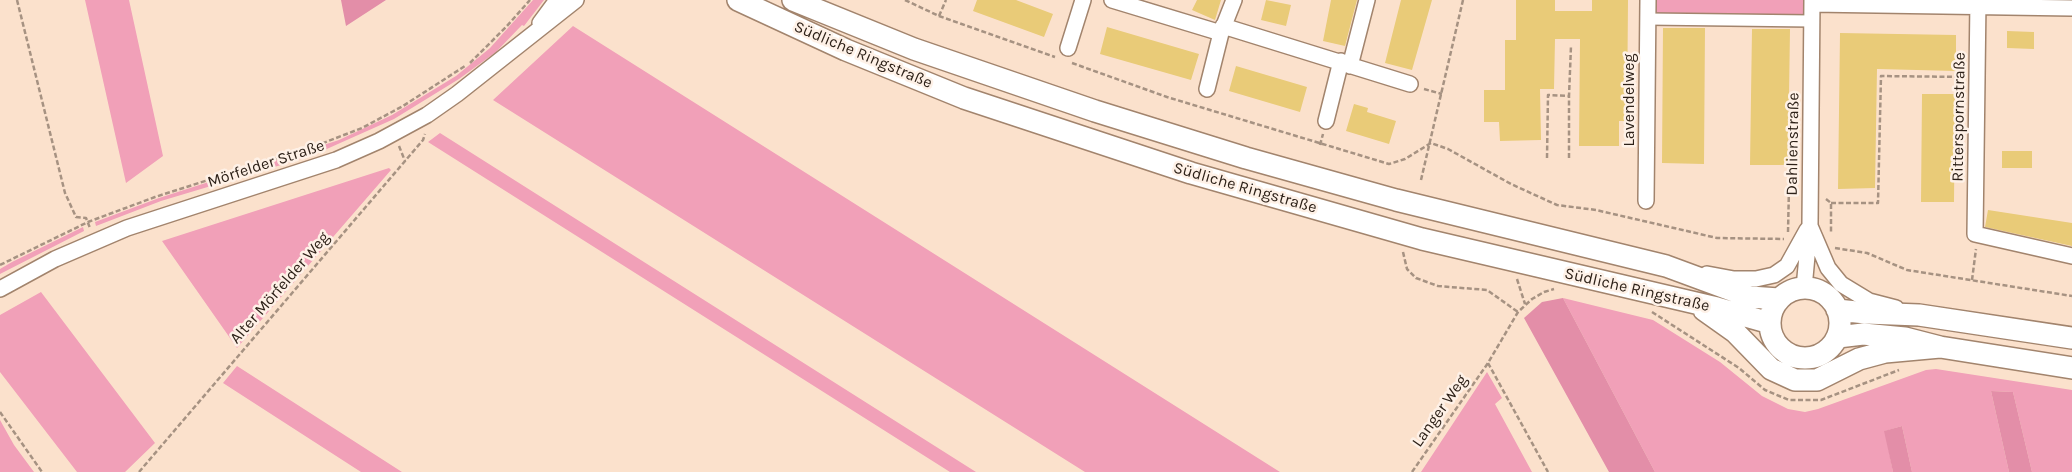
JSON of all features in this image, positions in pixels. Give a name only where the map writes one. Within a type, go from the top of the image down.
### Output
[{"type":"main road","name":"Südliche Ringstraße","points":[[738,0],[905,75],[1038,124],[1251,191],[1422,239],[1693,302],[1770,323]]},
{"type":"main road","name":"Südliche Ringstraße","points":[[794,0],[914,49],[1193,142],[1396,200],[1666,266],[1710,281],[1734,292],[1764,299],[1779,299]]},
{"type":"main road","points":[[1804,288],[1817,290],[1828,296],[1837,310],[1840,322],[1838,337],[1830,349],[1819,356],[1798,358],[1779,347],[1772,335],[1770,323],[1773,308],[1779,299],[1790,291],[1804,288]]},
{"type":"main road","points":[[1693,302],[1735,332],[1771,369],[1795,380],[1817,380],[1859,358],[1886,352],[1940,347]]},
{"type":"main road","points":[[1837,310],[1919,315],[2072,338]]},
{"type":"main road","points":[[1838,337],[1863,334],[1905,338],[1940,347],[2072,368]]},
{"type":"street","name":"Mörfelder Straße","points":[[525,40],[557,0]]},
{"type":"street","name":"Mörfelder Straße","points":[[0,289],[94,241],[127,228],[336,160],[379,141],[426,115],[499,63],[576,0]]},
{"type":"street","points":[[1068,48],[1083,0]]},
{"type":"street","points":[[1112,0],[1222,29],[1410,84]]},
{"type":"street","points":[[1207,90],[1222,29],[1234,0]]},
{"type":"street","points":[[1326,121],[1367,0]]},
{"type":"street","name":"Lavendelweg","points":[[1646,200],[1648,0]]},
{"type":"street","points":[[1812,2],[1978,3],[2072,8]]},
{"type":"street","name":"Dahlienstraße","points":[[1804,288],[1810,224],[1812,2]]},
{"type":"street","name":"Ritterspornstraße","points":[[1975,234],[1978,3]]},
{"type":"street","points":[[1648,19],[1812,21]]},
{"type":"street","name":"Südliche Ringstraße","points":[[1666,266],[1734,279],[1756,279],[1774,276],[1787,266],[1810,224]]},
{"type":"street","points":[[1810,224],[1828,268],[1841,284],[1870,301],[1919,315]]},
{"type":"street","points":[[1975,234],[2072,256]]},
{"type":"path","points":[[17,0],[65,193],[76,216],[86,218],[94,241]]},
{"type":"path","points":[[0,265],[88,222],[155,197],[318,145],[383,117],[429,91],[470,63],[530,0]]},
{"type":"path","points":[[905,0],[939,16],[1167,97],[1389,164],[1405,158],[1431,143],[1448,149],[1511,184],[1557,205],[1596,210],[1717,238],[1782,240],[1787,237],[1790,187],[1817,186],[1831,203],[1831,237]]},
{"type":"path","points":[[939,16],[946,0]]},
{"type":"path","points":[[1421,180],[1463,0]]},
{"type":"path","points":[[1568,158],[1571,46]]},
{"type":"path","points":[[1831,203],[1878,202],[1881,76],[1977,77]]},
{"type":"path","points":[[1410,84],[1442,94]]},
{"type":"path","points":[[1547,158],[1548,95],[1569,96]]},
{"type":"path","name":"Alter Mörfelder Weg","points":[[139,472],[423,140],[426,115]]},
{"type":"path","points":[[1972,280],[1976,252],[1975,234]]},
{"type":"path","points":[[1832,242],[1833,248],[1867,253],[1907,270],[2072,296]]},
{"type":"path","points":[[1403,247],[1403,259],[1407,269],[1416,278],[1438,286],[1486,290],[1518,312]]},
{"type":"path","points":[[1512,261],[1526,305]]},
{"type":"path","name":"Langer Weg","points":[[1412,472],[1488,363],[1518,312],[1544,292],[1563,289]]},
{"type":"path","points":[[1646,309],[1739,368],[1766,390],[1789,400],[1821,400],[1906,368]]},
{"type":"path","points":[[1488,363],[1548,472]]},
{"type":"path","points":[[0,412],[42,472]]},
{"type":"shaded area","points":[[85,0],[129,0],[163,156],[126,183]]},
{"type":"shaded area","points":[[341,0],[386,0],[346,26]]},
{"type":"shaded area","points":[[533,0],[544,0],[524,26],[522,25],[496,52],[459,79],[394,119],[311,156],[161,201],[96,226],[95,222],[159,198],[339,140],[392,115],[456,76],[490,48]]},
{"type":"shaded area","points":[[1654,0],[1805,0],[1804,25],[1654,23]]},
{"type":"shaded area","points":[[573,26],[1280,472],[1085,472],[493,100]]},
{"type":"shaded area","points":[[440,133],[976,472],[950,472],[428,142]]},
{"type":"shaded area","points":[[389,168],[391,170],[237,348],[162,241]]},
{"type":"shaded area","points":[[83,227],[84,231],[0,274],[0,269],[12,262]]},
{"type":"shaded area","points":[[41,292],[155,443],[125,472],[77,472],[0,372],[0,315]]},
{"type":"shaded area","points":[[1563,298],[1653,320],[1720,362],[1762,396],[1788,409],[1805,412],[1818,409],[1926,370],[1936,369],[2072,390],[2072,472],[2032,472],[2013,392],[1991,391],[2009,472],[1912,472],[1902,426],[1885,431],[1893,472],[1655,472]]},
{"type":"shaded area","points":[[1563,298],[1655,472],[1609,472],[1524,318],[1542,302]]},
{"type":"shaded area","points":[[237,366],[402,472],[361,472],[223,383]]},
{"type":"shaded area","points":[[1487,372],[1502,398],[1495,404],[1532,472],[1421,472]]},
{"type":"shaded area","points":[[1991,391],[2013,392],[2032,472],[2009,472]]},
{"type":"shaded area","points":[[0,420],[14,445],[34,472],[0,472]]},
{"type":"shaded area","points":[[1902,426],[1912,472],[1893,472],[1884,431]]},
{"type":"building","points":[[977,0],[1016,0],[1053,14],[1044,37],[973,11]]},
{"type":"building","points":[[1197,0],[1221,0],[1215,20],[1192,10]]},
{"type":"building","points":[[1266,0],[1291,5],[1286,26],[1261,20]]},
{"type":"building","points":[[1331,0],[1357,0],[1345,46],[1323,41]]},
{"type":"building","points":[[1401,0],[1432,0],[1412,70],[1385,63]]},
{"type":"building","points":[[1516,0],[1555,0],[1555,11],[1592,11],[1592,0],[1628,0],[1627,121],[1619,121],[1619,146],[1579,146],[1580,39],[1555,39],[1554,89],[1540,89],[1541,140],[1500,141],[1499,122],[1484,122],[1484,90],[1505,90],[1505,40],[1516,40]]},
{"type":"building","points":[[1107,27],[1199,54],[1191,80],[1100,54]]},
{"type":"building","points":[[1663,28],[1705,28],[1704,164],[1662,163]]},
{"type":"building","points":[[1752,29],[1790,29],[1788,165],[1750,165]]},
{"type":"building","points":[[2007,31],[2034,32],[2034,49],[2007,48]]},
{"type":"building","points":[[1840,33],[1956,35],[1956,71],[1877,69],[1875,188],[1838,189]]},
{"type":"building","points":[[1236,66],[1307,87],[1300,112],[1229,91]]},
{"type":"building","points":[[1922,94],[1955,94],[1954,202],[1921,202]]},
{"type":"building","points":[[1354,104],[1368,108],[1367,112],[1396,121],[1389,144],[1346,131]]},
{"type":"building","points":[[2002,151],[2032,151],[2032,168],[2002,168]]},
{"type":"building","points":[[1988,210],[2072,223],[2072,246],[1985,227]]}]
